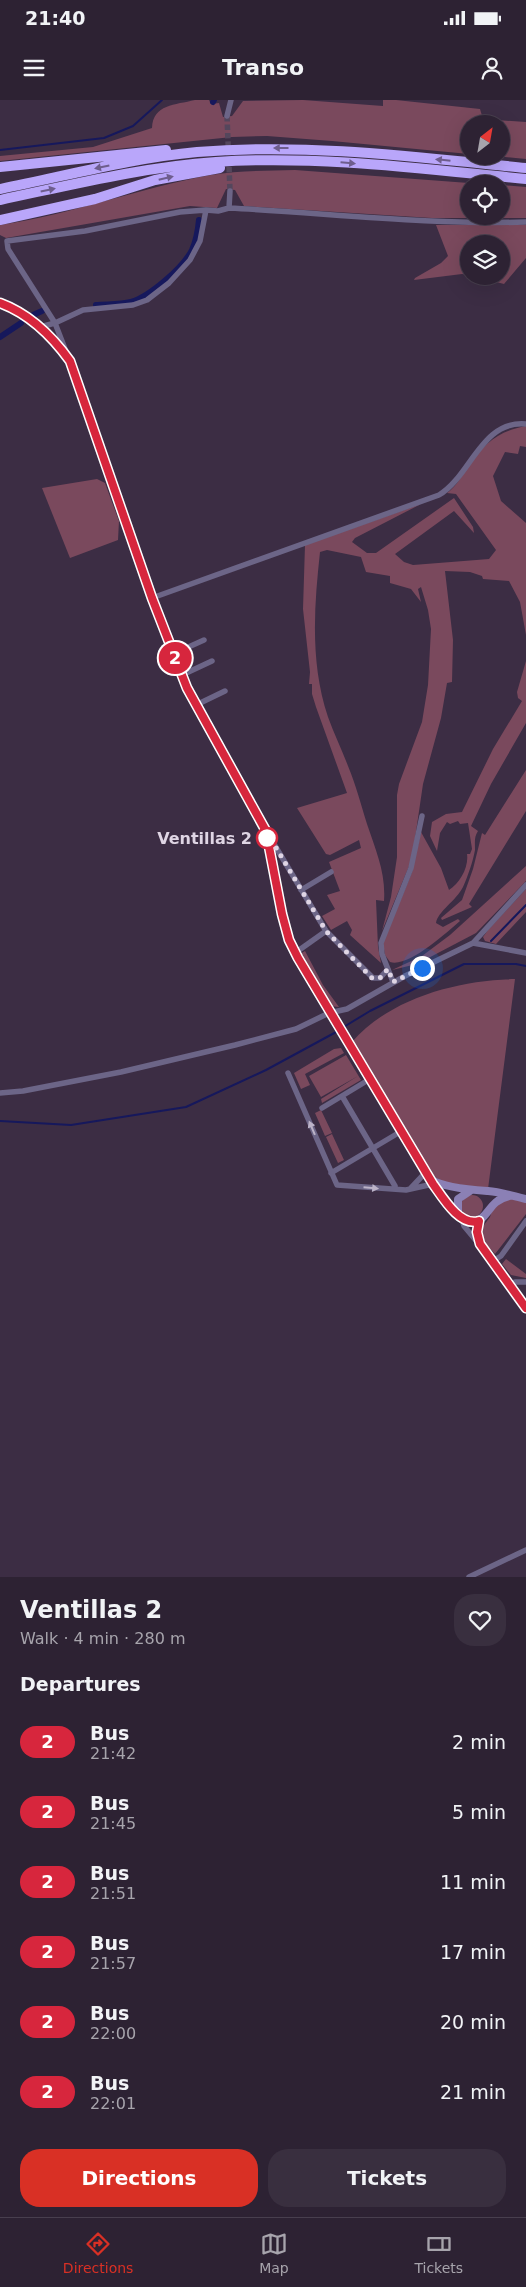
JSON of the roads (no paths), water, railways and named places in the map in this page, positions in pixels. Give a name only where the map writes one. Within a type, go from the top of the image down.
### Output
[{"type":"highway","points":[[0,167],[196,147],[215,151]]},
{"type":"highway","points":[[0,189],[109,165],[215,151],[298,148],[336,150],[526,168]]},
{"type":"highway","points":[[0,220],[95,199],[173,176],[256,165],[271,160]]},
{"type":"highway","points":[[0,200],[171,167],[271,160],[317,160],[526,179]]},
{"type":"street","points":[[227,116],[231,100]]},
{"type":"street","points":[[229,208],[230,191]]},
{"type":"street","points":[[388,969],[380,978],[372,978],[326,931],[266,831],[196,705],[173,654],[152,598],[70,361],[55,323],[8,249],[7,241],[85,231],[180,212],[218,211],[229,208],[377,219],[490,223],[526,222]]},
{"type":"street","points":[[40,327],[55,323],[83,310],[133,305],[147,300],[169,282],[190,260],[200,241],[206,210]]},
{"type":"street","points":[[0,303],[49,334],[70,361]]},
{"type":"street","points":[[152,598],[439,495],[454,483],[471,457],[493,434],[518,423],[526,424]]},
{"type":"street","points":[[173,654],[204,640]]},
{"type":"street","points":[[182,675],[212,661]]},
{"type":"street","points":[[196,705],[225,690]]},
{"type":"street","points":[[393,982],[382,954],[381,943],[411,868],[422,816]]},
{"type":"street","points":[[266,831],[282,914],[289,940],[295,953],[345,1041],[430,1178],[451,1208],[460,1216],[470,1222],[479,1221]]},
{"type":"street","points":[[301,890],[331,872]]},
{"type":"street","points":[[0,1093],[23,1091],[121,1072],[235,1045],[296,1029],[347,1009],[393,982],[473,943],[526,885]]},
{"type":"street","points":[[295,953],[326,931]]},
{"type":"street","points":[[473,943],[526,953]]},
{"type":"street","points":[[288,1072],[337,1185],[408,1190],[430,1178]]},
{"type":"street","points":[[322,1108],[365,1082]]},
{"type":"street","points":[[342,1096],[395,1186]]},
{"type":"street","points":[[331,1173],[400,1132]]},
{"type":"street","points":[[408,1190],[430,1178]]},
{"type":"street","points":[[430,1178],[442,1185],[463,1187],[474,1192],[486,1200],[487,1210]]},
{"type":"street","points":[[526,1199],[486,1191],[474,1192],[458,1199],[460,1216],[464,1226],[493,1260],[526,1308]]},
{"type":"street","points":[[480,1244],[477,1232],[479,1221],[496,1200],[509,1196]]},
{"type":"street","points":[[493,1260],[501,1256],[526,1221]]},
{"type":"street","points":[[510,1284],[526,1282]]},
{"type":"street","points":[[469,1577],[526,1550]]},
{"type":"waterway","points":[[0,150],[104,138],[133,126],[162,100]]},
{"type":"waterway","points":[[96,305],[131,302],[147,294],[165,281],[188,257],[192,250],[197,236],[199,220]]},
{"type":"waterway","points":[[33,315],[42,311]]},
{"type":"waterway","points":[[0,337],[21,323]]},
{"type":"waterway","points":[[491,941],[526,905]]},
{"type":"waterway","points":[[342,1028],[370,1011],[464,964],[516,964],[526,966]]},
{"type":"waterway","points":[[0,1121],[71,1125],[186,1107],[266,1070],[338,1031]]},
{"type":"tunnel","points":[[227,116],[230,191]]},
{"type":"place","name":"Ventillas 2","points":[[267,838]]}]
